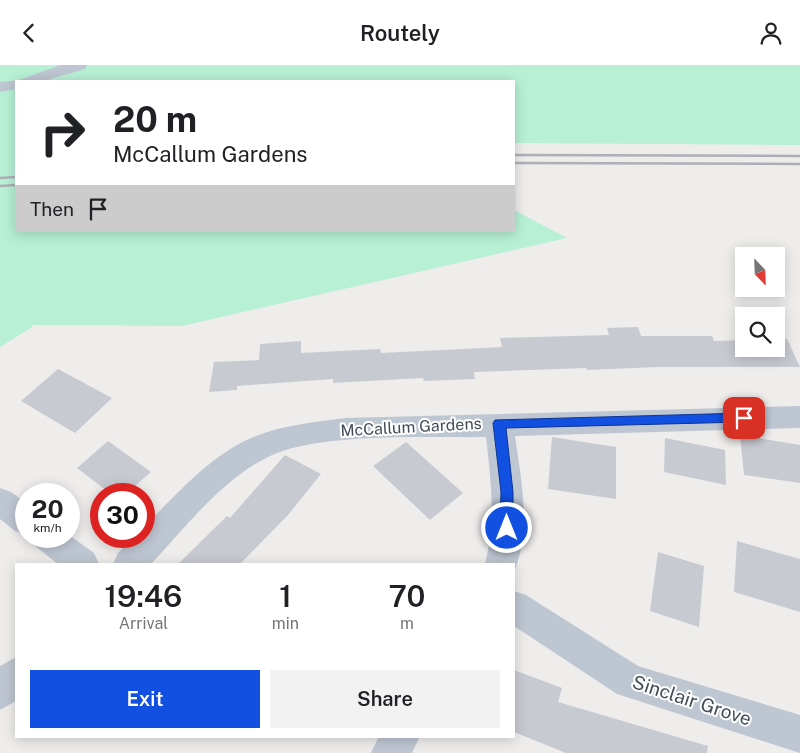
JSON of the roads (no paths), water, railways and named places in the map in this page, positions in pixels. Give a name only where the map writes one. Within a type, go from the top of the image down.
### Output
[{"type":"street","points":[[30,80],[79,65]]},
{"type":"street","points":[[0,87],[15,84]]},
{"type":"street","name":"McCallum Gardens","points":[[130,563],[222,472],[257,449],[302,435],[345,429],[499,423],[800,417]]},
{"type":"street","points":[[499,423],[507,492],[506,547],[501,563]]},
{"type":"street","points":[[0,501],[15,513]]},
{"type":"street","points":[[62,548],[82,563]]},
{"type":"street","name":"Sinclair Grove","points":[[515,608],[630,681],[800,734]]},
{"type":"street","points":[[0,691],[15,676]]},
{"type":"street","points":[[390,753],[400,738]]},
{"type":"railway","points":[[515,155],[800,156]]},
{"type":"railway","points":[[515,163],[800,164]]},
{"type":"railway","points":[[0,178],[15,177]]},
{"type":"railway","points":[[0,186],[15,185]]}]
